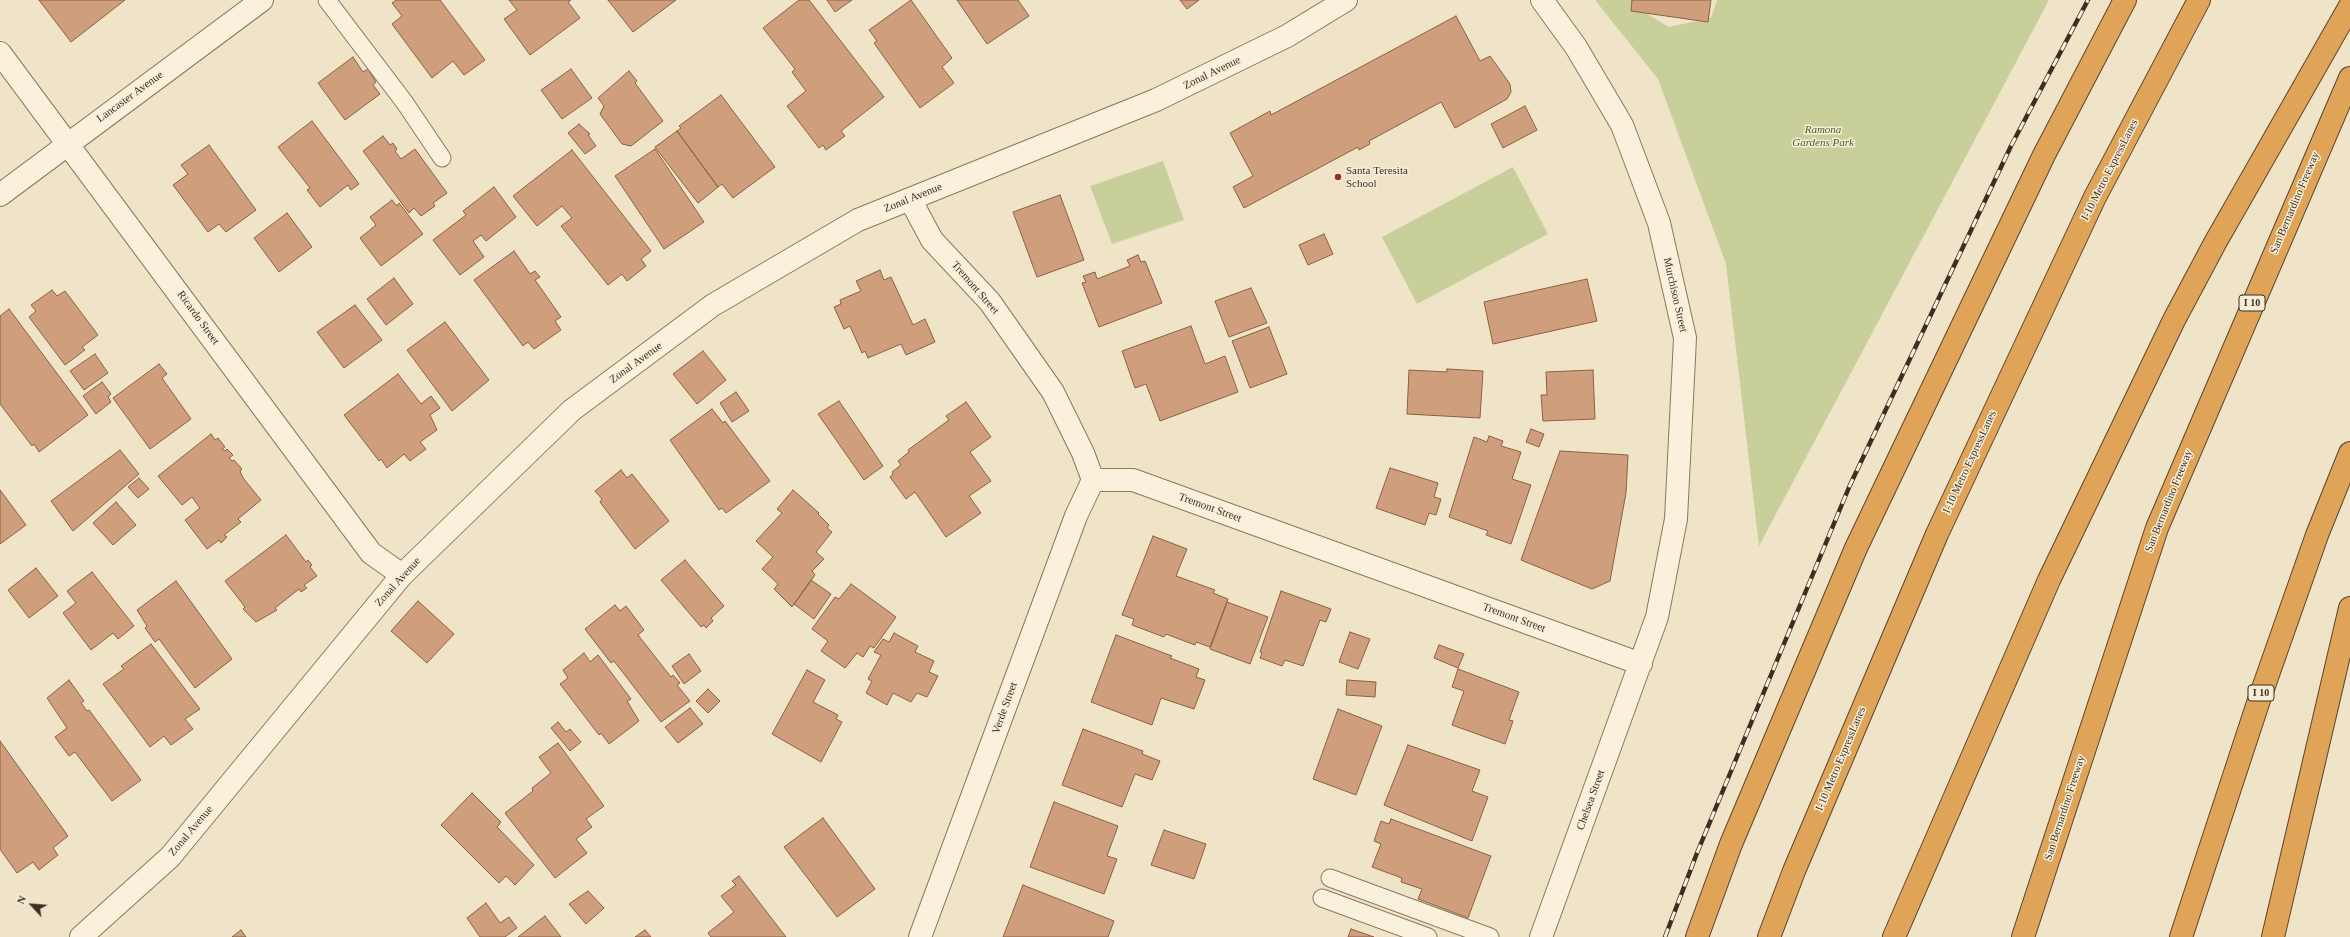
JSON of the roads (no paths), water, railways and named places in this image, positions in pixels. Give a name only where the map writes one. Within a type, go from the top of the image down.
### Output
[{"type":"highway","points":[[1697,937],[1731,844],[1856,548],[2044,155],[2125,0]]},
{"type":"highway","name":"I-10 Metro ExpressLanes","points":[[1769,937],[1794,871],[1937,534],[2095,197],[2199,0]]},
{"type":"highway","points":[[1894,937],[2049,580],[2174,320],[2215,243],[2350,6]]},
{"type":"highway","name":"San Bernardino Freeway","points":[[2022,937],[2157,528],[2350,78]]},
{"type":"highway","name":"I 10","points":[[2181,937],[2261,692],[2317,535],[2350,453]]},
{"type":"highway","points":[[2273,937],[2350,608]]},
{"type":"street","name":"Lancaster Avenue","points":[[0,195],[262,0]]},
{"type":"street","name":"Zonal Avenue","points":[[81,937],[170,857],[402,576],[578,405],[713,305],[858,220],[1156,100],[1287,36],[1346,0]]},
{"type":"street","name":"Murchison Street","points":[[1542,0],[1576,47],[1622,124],[1659,223],[1685,338],[1676,519],[1657,617],[1642,664]]},
{"type":"street","name":"Ricardo Street","points":[[0,53],[371,553],[402,576]]},
{"type":"street","name":"Tremont Street","points":[[910,199],[932,240],[990,302],[1053,392],[1083,453],[1093,480],[1133,480],[1642,664]]},
{"type":"street","name":"Verde Street","points":[[920,937],[1076,516],[1093,480]]},
{"type":"street","name":"Chelsea Street","points":[[1541,937],[1642,664]]},
{"type":"lane","points":[[327,0],[405,103],[442,158]]},
{"type":"lane","points":[[1330,878],[1490,937]]},
{"type":"lane","points":[[1322,898],[1428,937]]},
{"type":"railway","points":[[1665,937],[1697,853],[1850,485],[2011,146],[2088,0]]},
{"type":"place","name":"Santa Teresita School","points":[[1338,177]]},
{"type":"park label","name":"Ramona Gardens Park","points":[[1823,136]]}]
